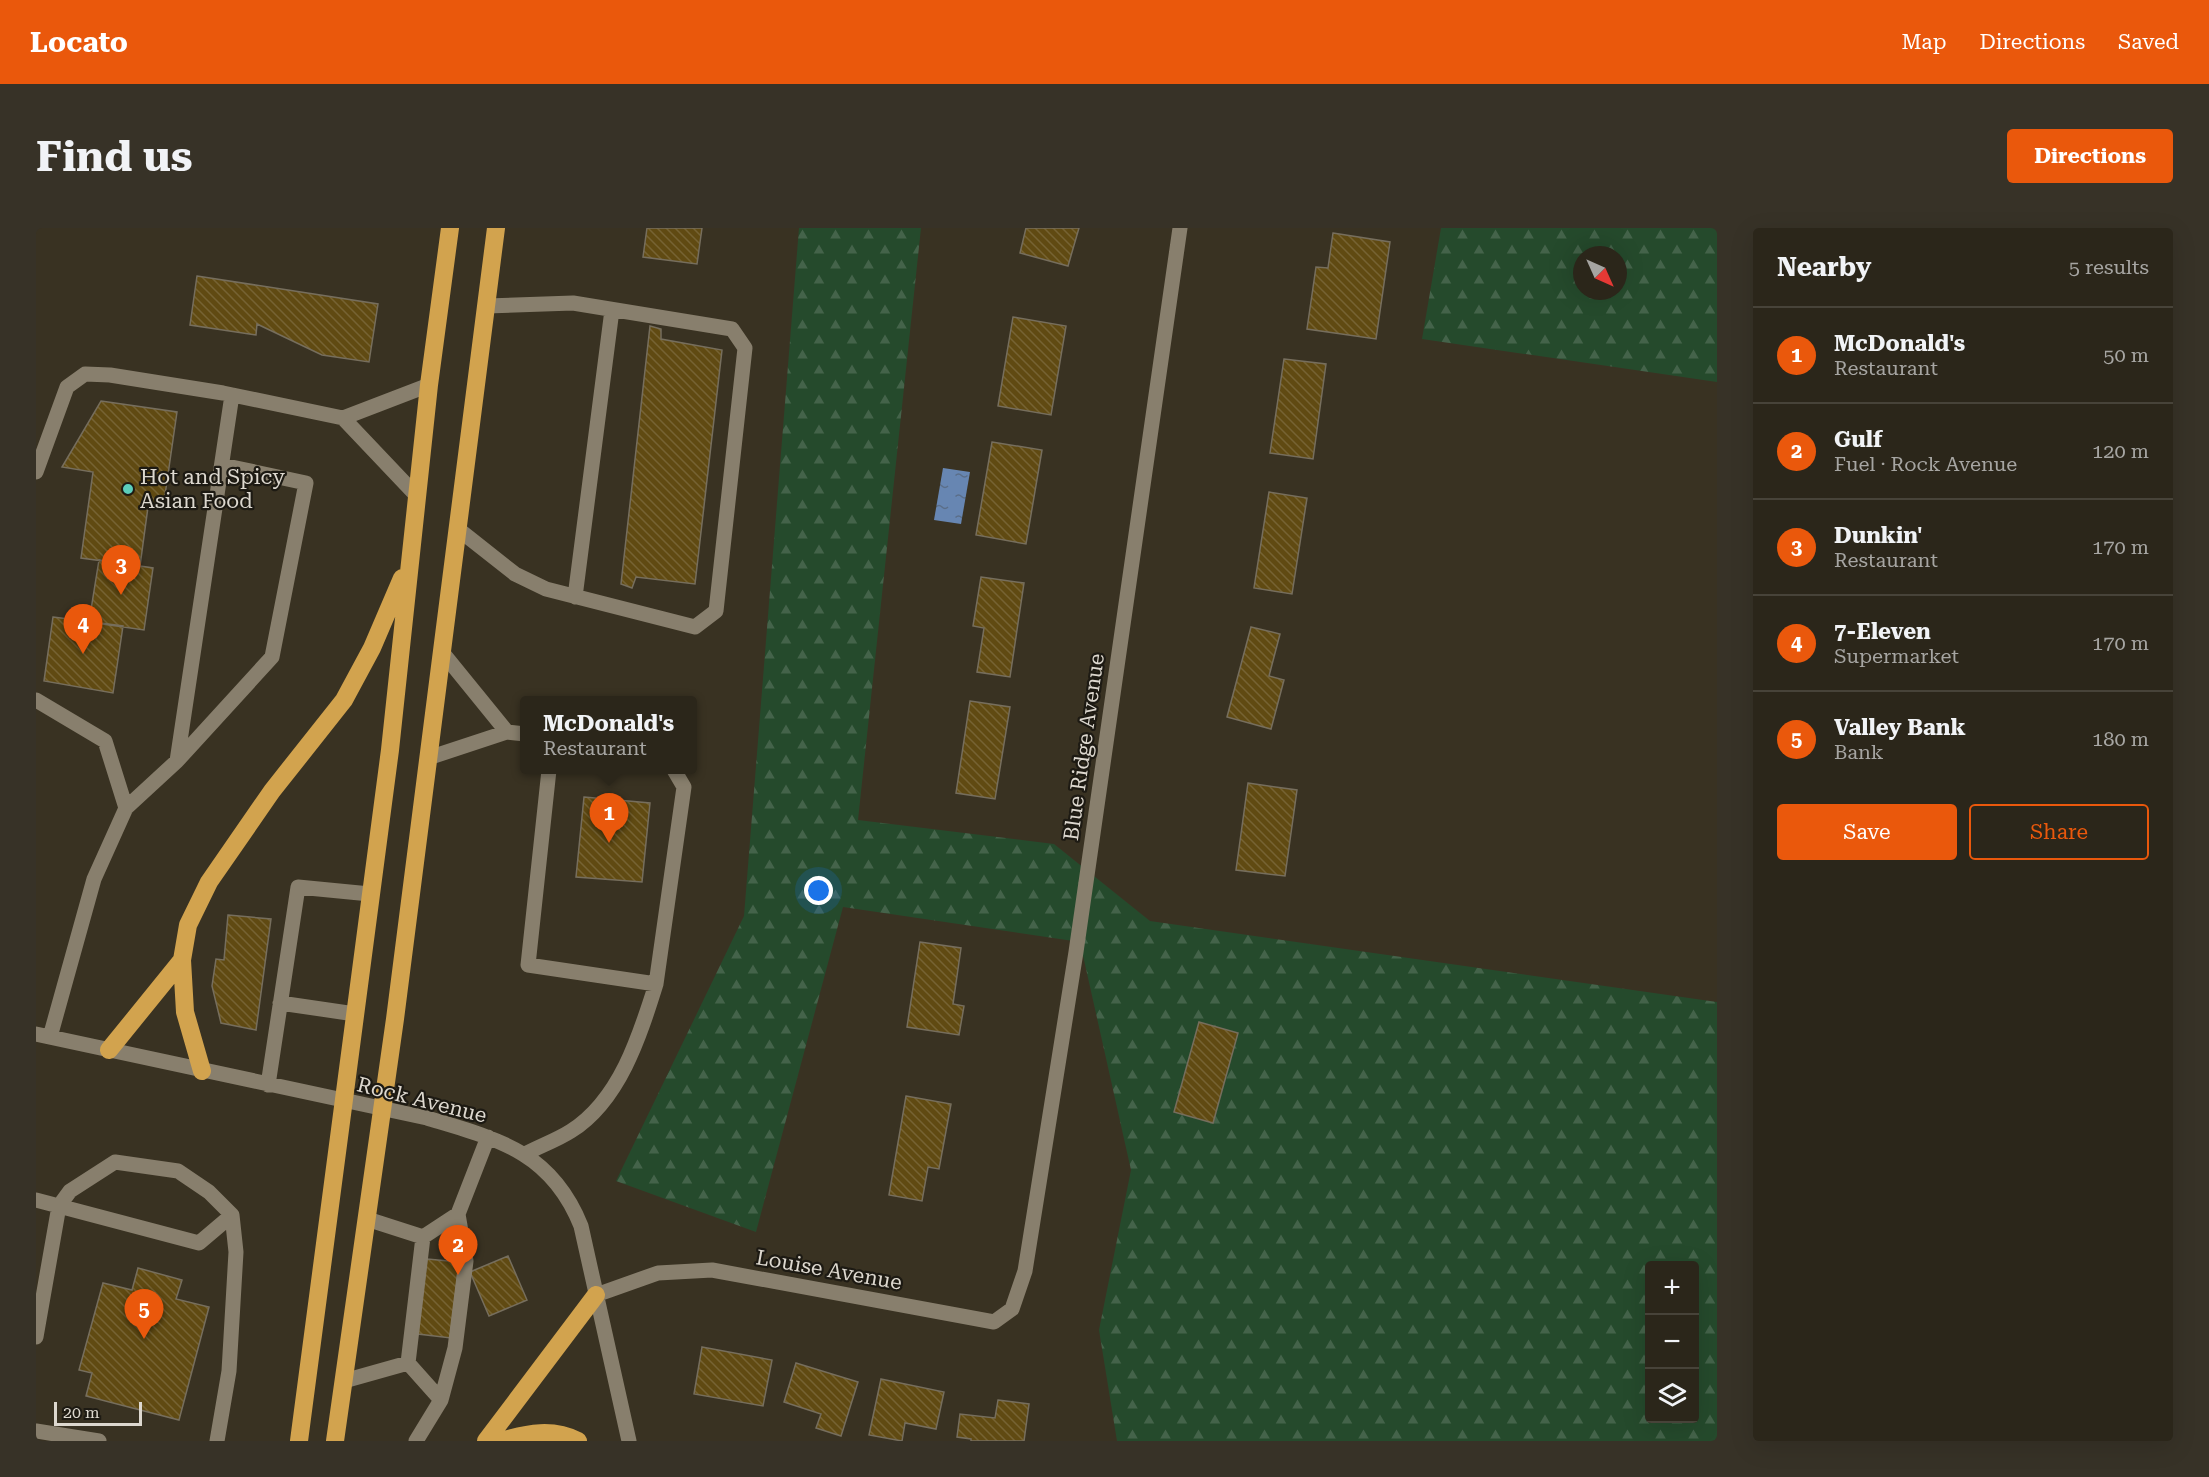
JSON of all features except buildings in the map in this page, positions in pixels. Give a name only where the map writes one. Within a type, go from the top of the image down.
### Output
[{"type":"highway","points":[[298,1441],[390,750],[429,385],[450,228]]},
{"type":"highway","points":[[335,1441],[382,1110],[496,228]]},
{"type":"highway","points":[[202,1071],[185,1012],[182,960],[188,925],[208,882],[272,791],[344,700],[372,648],[410,560]]},
{"type":"highway","points":[[109,1050],[165,984],[182,960]]},
{"type":"highway","points":[[486,1441],[596,1295]]},
{"type":"highway","points":[[501,1441],[546,1432],[566,1435],[578,1441]]},
{"type":"street","name":"Blue Ridge Avenue","points":[[1025,1271],[1077,944],[1180,228]]},
{"type":"street","points":[[458,529],[515,574],[546,589],[695,627],[716,611],[745,348],[732,329],[573,303],[486,306]]},
{"type":"street","points":[[575,597],[612,310]]},
{"type":"street","points":[[36,472],[67,387],[85,374],[110,375],[232,395],[343,418],[429,385]]},
{"type":"street","points":[[177,761],[232,395]]},
{"type":"street","points":[[343,418],[417,496]]},
{"type":"street","points":[[43,1035],[94,879],[126,808],[177,761],[272,657],[306,483],[222,465]]},
{"type":"street","points":[[442,652],[507,732]]},
{"type":"street","points":[[36,700],[105,741],[126,808]]},
{"type":"street","points":[[428,758],[507,732],[520,733]]},
{"type":"street","points":[[549,774],[528,965],[656,984]]},
{"type":"street","points":[[525,1154],[573,1130],[594,1110],[615,1083],[638,1044],[656,984],[684,787],[676,774]]},
{"type":"street","points":[[268,1085],[298,887],[370,894]]},
{"type":"street","points":[[280,1003],[355,1014]]},
{"type":"street","name":"Rock Avenue","points":[[43,1035],[343,1102],[427,1118],[488,1137],[525,1154],[555,1181],[572,1203],[581,1226],[629,1441]]},
{"type":"street","points":[[416,1441],[441,1400],[455,1348],[466,1262],[459,1214],[488,1137]]},
{"type":"street","points":[[36,1337],[42,1269],[59,1206],[70,1191],[115,1162],[178,1171],[208,1192],[231,1215],[236,1252],[229,1371],[217,1441]]},
{"type":"street","points":[[36,1200],[199,1243],[231,1215]]},
{"type":"street","points":[[423,1237],[459,1214]]},
{"type":"street","points":[[367,1219],[423,1237]]},
{"type":"street","points":[[423,1237],[408,1363],[441,1400]]},
{"type":"street","name":"Louise Avenue","points":[[596,1295],[658,1273],[712,1270],[994,1322],[1012,1309],[1025,1271]]},
{"type":"street","points":[[344,1382],[408,1363]]},
{"type":"street","points":[[36,1431],[99,1441]]},
{"type":"green space","points":[[799,228],[921,228],[858,820],[1054,844],[1150,921],[1717,1002],[1717,1441],[1117,1441],[1099,1330],[1131,1170],[1080,942],[843,907],[756,1232],[616,1181],[744,916]]},
{"type":"green space","points":[[1441,228],[1717,228],[1717,382],[1422,339]]},
{"type":"water","points":[[943,468],[970,472],[961,524],[934,520]]},
{"type":"place","name":"Hot and Spicy Asian Food","points":[[128,489]]},
{"type":"place","name":"Dunkin'","points":[[121,595]]},
{"type":"place","name":"7-Eleven","points":[[83,654]]},
{"type":"place","name":"McDonald's","points":[[609,843]]},
{"type":"place","name":"Gulf","points":[[458,1275]]},
{"type":"place","name":"Valley Bank","points":[[144,1339]]}]
